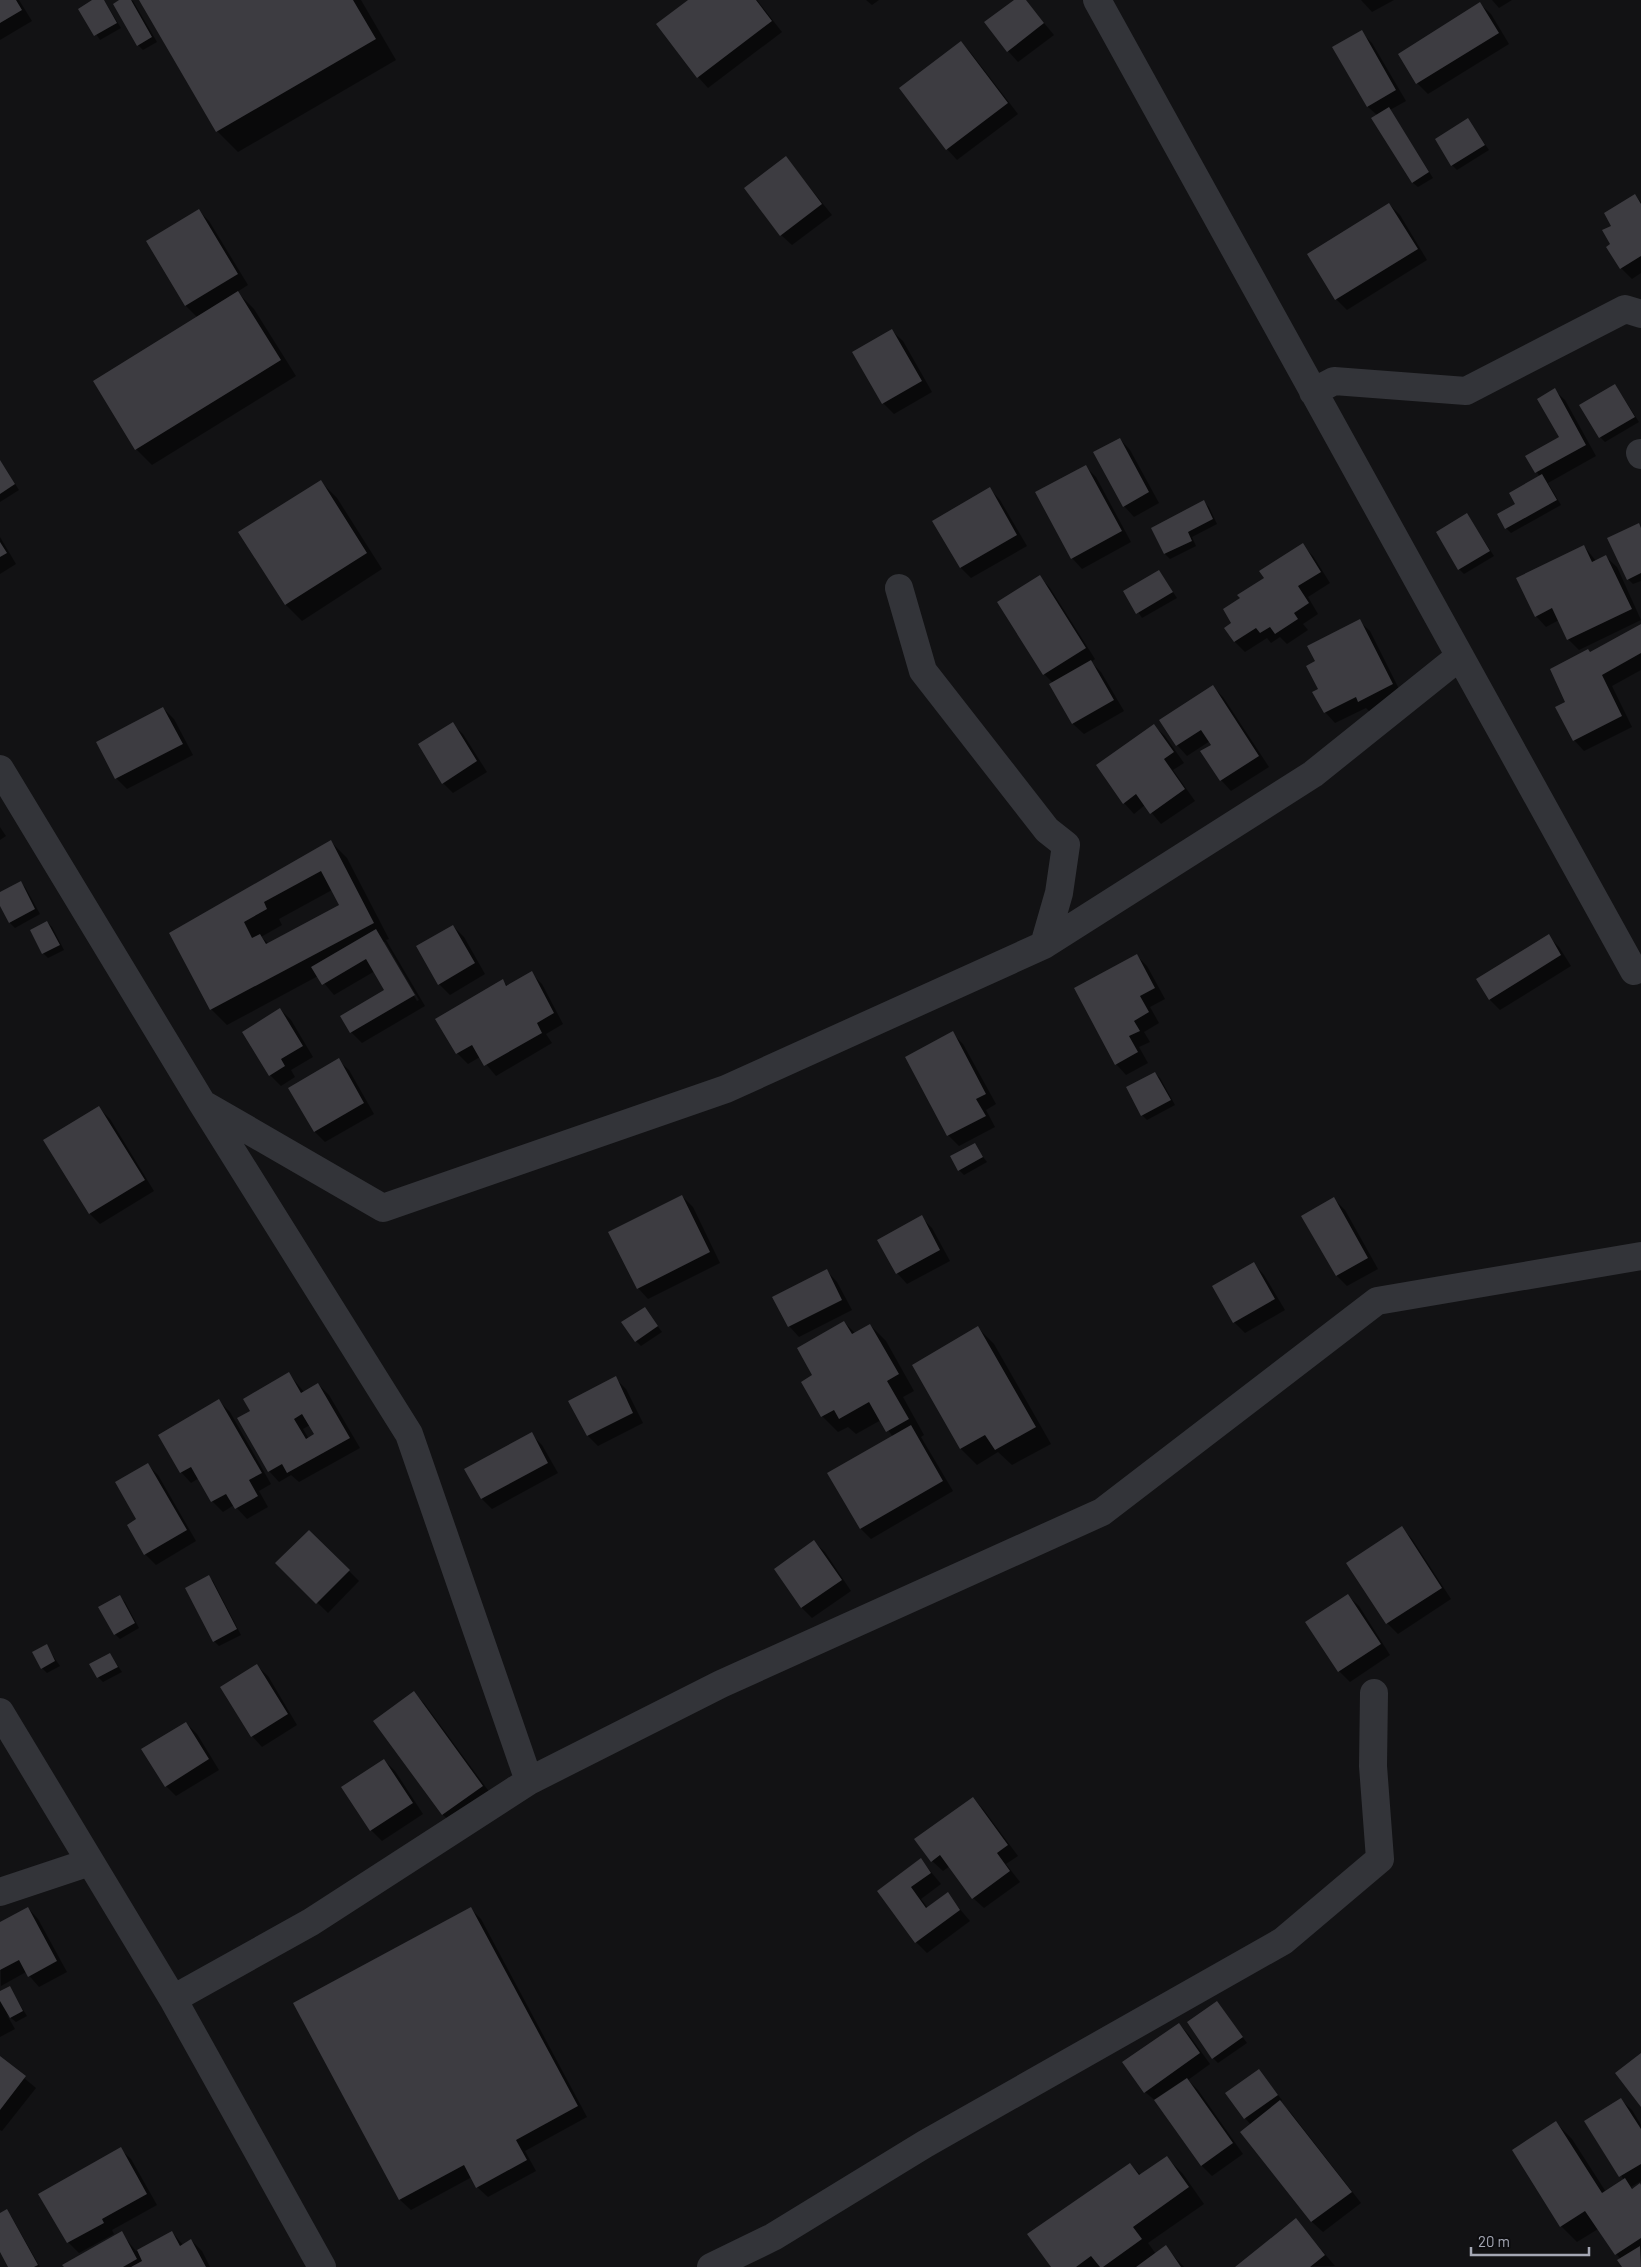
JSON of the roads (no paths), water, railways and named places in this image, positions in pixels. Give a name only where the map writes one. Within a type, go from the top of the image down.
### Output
[{"type":"street","points":[[1097,0],[1634,971]]},
{"type":"street","points":[[1313,392],[1334,381],[1466,391],[1636,309]]},
{"type":"street","points":[[899,588],[923,671],[1047,830],[1066,845],[1059,893],[1044,945]]},
{"type":"street","points":[[202,1103],[383,1208],[726,1089],[1044,945],[1313,774],[1459,657]]},
{"type":"street","points":[[0,769],[202,1103],[408,1434],[529,1781]]},
{"type":"street","points":[[173,1999],[311,1922],[529,1781],[721,1684],[1102,1512],[1377,1301],[1641,1256]]},
{"type":"street","points":[[711,2267],[773,2237],[925,2144],[1283,1941],[1380,1859],[1373,1766],[1374,1693]]},
{"type":"street","points":[[0,1712],[173,1999],[322,2267]]},
{"type":"street","points":[[0,1892],[90,1862]]}]
